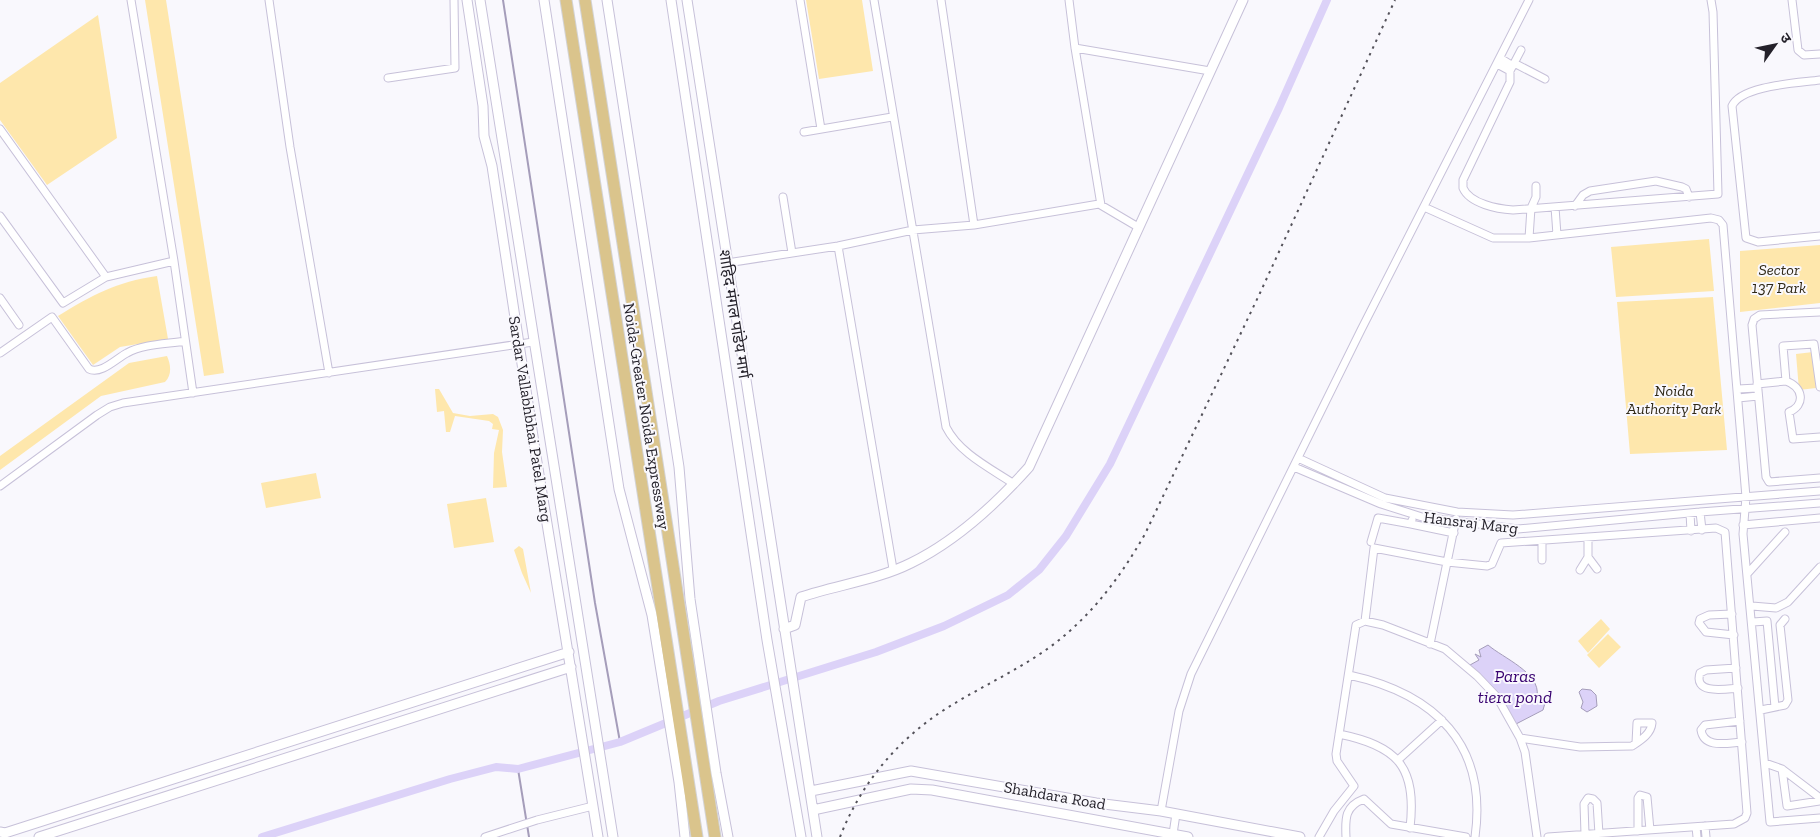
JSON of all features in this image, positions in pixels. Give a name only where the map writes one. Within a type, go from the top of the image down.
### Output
[{"type":"highway","name":"Noida-Greater Noida Expressway","points":[[566,0],[664,662],[683,781],[697,837]]},
{"type":"highway","name":"Noida-Greater Noida Expressway","points":[[585,0],[628,287],[693,652],[711,774],[715,837]]},
{"type":"street","points":[[131,0],[174,261],[192,393]]},
{"type":"street","points":[[269,0],[290,147],[329,374]]},
{"type":"street","points":[[388,78],[455,68],[454,0]]},
{"type":"street","name":"Sardar Vallabhbhai Patel Marg","points":[[467,0],[483,106],[484,136],[492,166],[598,837]]},
{"type":"street","name":"Sardar Vallabhbhai Patel Marg","points":[[480,0],[613,837]]},
{"type":"street","points":[[544,0],[619,489],[664,662]]},
{"type":"street","points":[[607,0],[678,467],[693,652]]},
{"type":"street","points":[[671,0],[767,640],[801,837]]},
{"type":"street","name":"शाहिद मंगल पांडेय मार्ग","points":[[687,0],[817,837]]},
{"type":"street","points":[[800,0],[821,129]]},
{"type":"street","points":[[874,0],[892,117],[946,427],[951,437],[967,452],[1014,484]]},
{"type":"street","points":[[941,0],[974,225]]},
{"type":"street","points":[[1070,0],[1075,48],[1101,205]]},
{"type":"street","points":[[785,632],[795,626],[801,597],[911,563],[952,537],[1000,499],[1029,467],[1243,0]]},
{"type":"street","points":[[1161,811],[1179,711],[1188,680],[1529,0]]},
{"type":"street","points":[[1521,50],[1512,67],[1512,78],[1473,157],[1464,180],[1463,188],[1469,196],[1496,208],[1513,210],[1689,197],[1720,192],[1716,138],[1714,12],[1711,0]]},
{"type":"street","points":[[1792,0],[1800,54],[1807,56],[1820,54]]},
{"type":"street","points":[[1075,48],[1210,71]]},
{"type":"street","points":[[1498,61],[1545,79]]},
{"type":"street","points":[[1820,80],[1761,88],[1736,100],[1732,106],[1746,238],[1758,242],[1820,236]]},
{"type":"street","points":[[804,132],[892,117]]},
{"type":"street","points":[[0,129],[106,277]]},
{"type":"street","points":[[1575,206],[1583,195],[1590,191],[1656,182],[1682,187],[1686,189],[1689,197]]},
{"type":"street","points":[[1529,238],[1531,208],[1536,197],[1536,186]]},
{"type":"street","points":[[783,198],[792,253]]},
{"type":"street","points":[[727,263],[838,246],[913,230],[974,225],[1101,205],[1138,227]]},
{"type":"street","points":[[1555,207],[1557,235]]},
{"type":"street","points":[[1424,208],[1493,238],[1529,238],[1710,218],[1719,220],[1724,230],[1738,389],[1746,497],[1743,525],[1752,606],[1770,822],[1820,818]]},
{"type":"street","points":[[0,216],[64,303],[106,277],[174,261]]},
{"type":"street","points":[[838,246],[893,570]]},
{"type":"street","points":[[0,298],[19,324]]},
{"type":"street","points":[[1820,312],[1760,316],[1754,319],[1752,324],[1766,477],[1769,482],[1820,478]]},
{"type":"street","points":[[0,353],[52,317],[89,369],[93,371],[100,370],[133,350],[185,341]]},
{"type":"street","points":[[0,486],[110,407],[534,342]]},
{"type":"street","points":[[1786,381],[1782,346],[1814,344],[1820,387]]},
{"type":"street","points":[[1738,398],[1757,389],[1786,381],[1796,386],[1801,397],[1801,403],[1796,409],[1789,412],[1793,439],[1820,437]]},
{"type":"street","points":[[1738,389],[1757,389]]},
{"type":"street","name":"Hansraj Marg","points":[[1298,458],[1386,498],[1457,512],[1514,515],[1820,491]]},
{"type":"street","name":"Hansraj Marg","points":[[1294,467],[1380,504],[1413,515],[1518,529],[1820,503]]},
{"type":"street","points":[[1430,644],[1457,512]]},
{"type":"street","points":[[1700,512],[1702,530]]},
{"type":"street","points":[[1690,513],[1691,531]]},
{"type":"street","points":[[1411,524],[1413,515]]},
{"type":"street","points":[[1371,542],[1378,518],[1454,532]]},
{"type":"street","points":[[1743,525],[1820,518]]},
{"type":"street","points":[[751,528],[768,527]]},
{"type":"street","points":[[1365,621],[1374,548],[1447,562],[1490,565],[1500,543],[1720,528],[1725,532],[1747,813],[1745,818],[1734,824],[1548,837]]},
{"type":"street","points":[[1748,572],[1785,532]]},
{"type":"street","points":[[1580,570],[1588,556],[1588,538]]},
{"type":"street","points":[[1542,541],[1542,560]]},
{"type":"street","points":[[1588,556],[1597,569]]},
{"type":"street","points":[[1752,606],[1776,608],[1788,602],[1820,567]]},
{"type":"street","points":[[1732,614],[1705,616],[1699,623],[1706,632],[1734,635]]},
{"type":"street","points":[[1761,710],[1785,705],[1788,700],[1780,625],[1786,619]]},
{"type":"street","points":[[1466,837],[1410,828],[1388,822],[1364,799],[1336,758],[1356,625],[1365,621],[1390,627],[1451,652],[1497,697],[1520,738],[1530,781],[1537,837]]},
{"type":"street","points":[[1753,622],[1767,621],[1775,707]]},
{"type":"street","points":[[0,832],[5,833],[569,652]]},
{"type":"street","points":[[40,837],[571,667]]},
{"type":"street","points":[[1736,668],[1706,670],[1700,673],[1699,680],[1701,685],[1708,689],[1738,688]]},
{"type":"street","points":[[1349,675],[1381,683],[1398,690],[1424,705],[1442,720],[1456,737],[1473,775],[1476,807],[1475,837]]},
{"type":"street","points":[[1398,760],[1442,720]]},
{"type":"street","points":[[1740,721],[1705,725],[1701,730],[1703,738],[1709,742],[1742,742]]},
{"type":"street","points":[[1339,734],[1373,742],[1398,760],[1406,773],[1411,788],[1410,828]]},
{"type":"street","points":[[1520,738],[1580,747],[1632,746],[1636,743]]},
{"type":"street","points":[[1765,763],[1782,768],[1820,799]]},
{"type":"street","points":[[1782,768],[1787,806],[1820,799]]},
{"type":"street","name":"Shahdara Road","points":[[811,791],[911,771],[1096,803],[1161,811],[1300,837]]},
{"type":"street","points":[[711,774],[728,837]]},
{"type":"street","points":[[683,781],[685,837]]},
{"type":"street","points":[[1320,837],[1334,811],[1354,786]]},
{"type":"street","name":"Shahdara Road","points":[[813,810],[911,789],[932,790],[1188,837]]},
{"type":"street","points":[[1638,831],[1638,798],[1640,795],[1647,797],[1650,830]]},
{"type":"street","points":[[1585,834],[1584,804],[1588,798],[1594,799],[1597,804],[1598,834]]},
{"type":"street","points":[[1346,837],[1346,812],[1350,807],[1364,799]]},
{"type":"street","points":[[485,837],[593,804]]},
{"type":"street","points":[[1172,834],[1176,814]]},
{"type":"street","points":[[1705,826],[1706,837]]},
{"type":"street","points":[[1696,827],[1697,837]]},
{"type":"green space","points":[[145,0],[166,0],[224,373],[204,376]]},
{"type":"green space","points":[[806,0],[862,0],[873,71],[819,79]]},
{"type":"green space","points":[[98,15],[117,138],[47,185],[0,120],[0,83]]},
{"type":"green space","points":[[1709,239],[1714,291],[1616,297],[1611,247]]},
{"type":"green space","name":"Sector 137 Park","points":[[1820,245],[1820,303],[1740,312],[1740,251]]},
{"type":"green space","points":[[157,276],[168,339],[120,347],[93,365],[58,316],[105,290]]},
{"type":"green space","name":"Noida Authority Park","points":[[1713,297],[1727,450],[1630,454],[1617,302]]},
{"type":"green space","points":[[1813,352],[1816,388],[1799,390],[1796,354]]},
{"type":"green space","points":[[167,356],[170,370],[165,382],[101,396],[0,470],[0,456],[129,363]]},
{"type":"green space","points":[[435,389],[439,389],[453,413],[470,416],[493,414],[498,417],[503,430],[502,452],[507,487],[493,488],[494,453],[499,430],[492,429],[493,424],[489,421],[455,416],[450,432],[446,432],[444,411],[437,412]]},
{"type":"green space","points":[[316,473],[321,498],[266,508],[261,483]]},
{"type":"green space","points":[[486,498],[494,542],[454,548],[447,504]]},
{"type":"green space","points":[[519,546],[523,549],[531,593],[514,550]]},
{"type":"green space","points":[[1601,619],[1610,629],[1588,653],[1578,641]]},
{"type":"green space","points":[[1608,634],[1621,647],[1599,668],[1587,655]]},
{"type":"water","name":"Paras tiera pond","points":[[1488,645],[1520,667],[1533,680],[1537,688],[1537,696],[1545,703],[1543,710],[1516,724],[1501,698],[1470,665],[1479,660],[1475,654],[1481,657],[1479,650]]},
{"type":"water","points":[[1582,689],[1591,690],[1596,695],[1597,706],[1587,712],[1581,708],[1583,702],[1579,692]]},
{"type":"waterway","points":[[503,0],[595,603],[620,742]]},
{"type":"waterway","points":[[262,837],[450,779],[496,767],[518,769],[620,742],[719,701],[876,652],[944,626],[1008,595],[1039,570],[1066,536],[1110,464],[1279,108],[1327,0]]},
{"type":"waterway","points":[[518,769],[529,837]]},
{"type":"railway","points":[[840,837],[859,798],[870,781],[897,748],[929,720],[947,708],[1054,644],[1094,607],[1126,565],[1145,534],[1260,293],[1395,0]]}]
